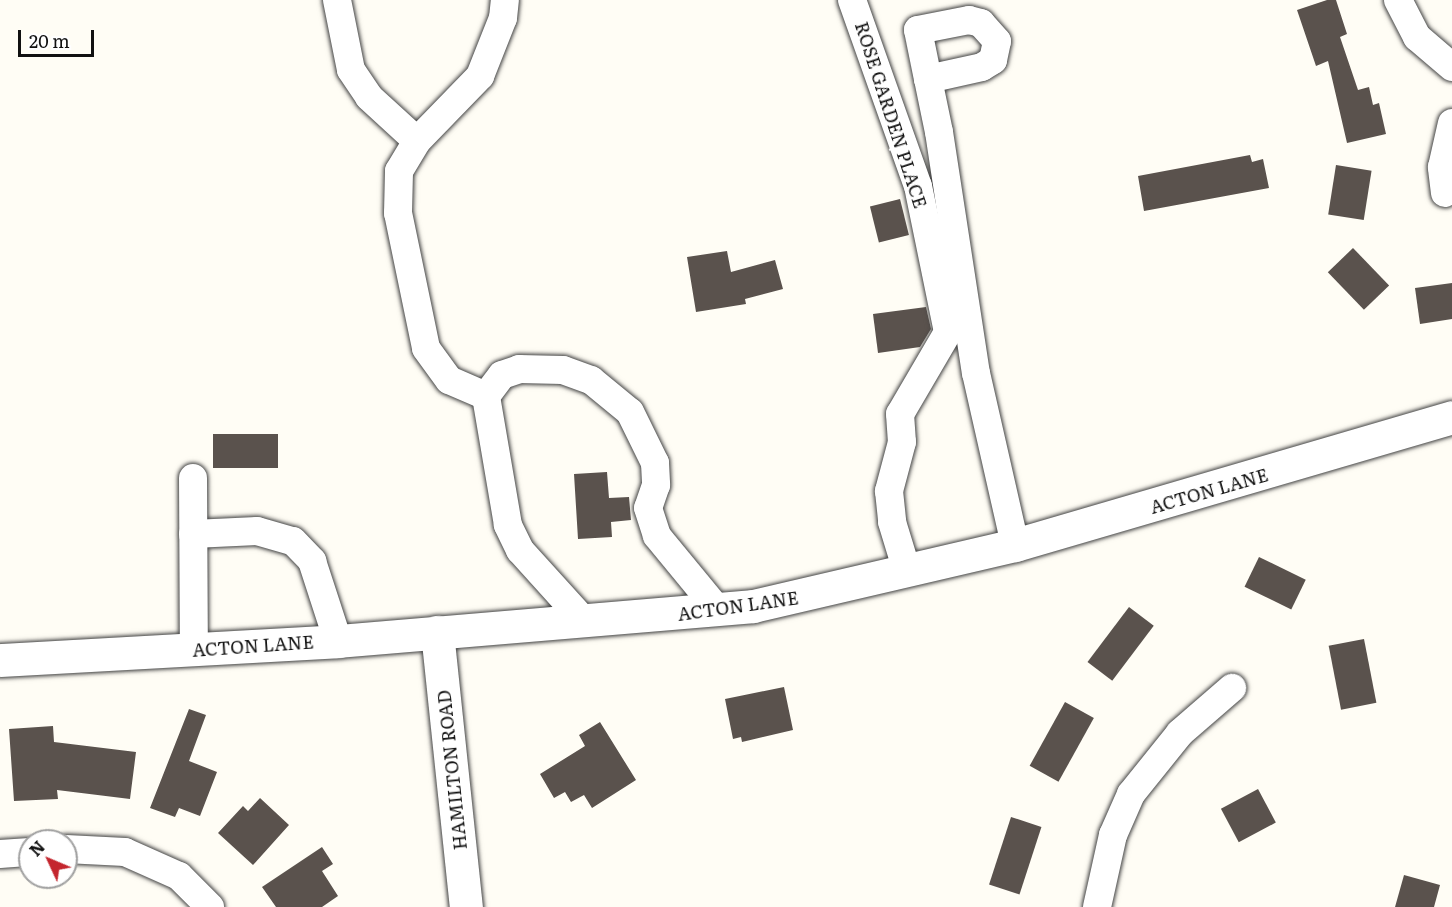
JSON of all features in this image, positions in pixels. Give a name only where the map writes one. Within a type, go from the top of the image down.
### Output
[{"type":"street","points":[[337,0],[351,70],[369,97],[417,141]]},
{"type":"street","points":[[486,396],[449,380],[426,348],[398,213],[399,171],[417,141],[480,76],[503,18],[505,0]]},
{"type":"street","name":"ROSE GARDEN PLACE","points":[[852,0],[918,186],[948,332],[900,414],[902,442],[889,491],[892,522],[908,571]]},
{"type":"street","points":[[1398,0],[1417,37],[1452,67]]},
{"type":"street","points":[[928,79],[976,373],[1015,545]]},
{"type":"street","points":[[1445,193],[1442,167],[1452,123]]},
{"type":"street","points":[[585,622],[520,550],[508,525],[486,396],[501,375],[519,369],[563,370],[607,390],[639,426],[655,462],[656,485],[648,508],[657,536],[718,610]]},
{"type":"street","name":"ACTON LANE","points":[[0,660],[338,641],[585,622],[718,610],[821,594],[1015,545],[1452,417]]},
{"type":"street","points":[[193,478],[194,650]]},
{"type":"street","points":[[193,534],[256,531],[293,541],[312,561],[338,641]]},
{"type":"street","name":"HAMILTON ROAD","points":[[437,632],[466,907]]},
{"type":"street","points":[[1097,907],[1113,835],[1131,794],[1180,733],[1232,688]]},
{"type":"street","points":[[78,850],[125,852],[179,876],[210,907]]},
{"type":"street","points":[[0,854],[18,853]]},
{"type":"building","points":[[1327,0],[1336,0],[1347,34],[1340,37],[1358,90],[1369,87],[1373,105],[1379,103],[1386,134],[1347,143],[1328,61],[1316,66],[1297,10]]},
{"type":"building","points":[[1250,155],[1252,162],[1263,159],[1269,188],[1144,211],[1138,176]]},
{"type":"building","points":[[1336,165],[1372,171],[1364,220],[1328,214]]},
{"type":"building","points":[[900,199],[909,235],[879,242],[870,206]]},
{"type":"building","points":[[1353,248],[1389,285],[1364,310],[1328,272]]},
{"type":"building","points":[[727,251],[731,272],[775,260],[783,289],[745,299],[746,304],[696,312],[687,257]]},
{"type":"building","points":[[1452,283],[1452,319],[1420,324],[1415,288]]},
{"type":"building","points":[[926,307],[931,329],[920,347],[878,353],[873,314]]},
{"type":"building","points":[[213,434],[278,434],[278,468],[213,468]]},
{"type":"building","points":[[607,472],[609,498],[629,497],[631,520],[611,522],[612,537],[578,539],[574,474]]},
{"type":"building","points":[[1259,557],[1306,580],[1291,609],[1245,587]]},
{"type":"building","points":[[1129,607],[1154,626],[1112,681],[1087,662]]},
{"type":"building","points":[[1364,639],[1376,703],[1341,710],[1329,646]]},
{"type":"building","points":[[784,687],[793,730],[742,742],[741,737],[733,739],[725,699]]},
{"type":"building","points":[[1065,702],[1094,718],[1058,782],[1030,766]]},
{"type":"building","points":[[189,709],[206,715],[189,761],[217,772],[200,816],[179,808],[175,817],[150,808]]},
{"type":"building","points":[[600,722],[636,780],[592,808],[584,795],[571,802],[565,792],[554,798],[540,774],[585,746],[579,735]]},
{"type":"building","points":[[53,726],[54,742],[136,752],[130,799],[57,790],[58,799],[14,801],[9,729]]},
{"type":"building","points":[[1258,789],[1276,823],[1239,842],[1221,809]]},
{"type":"building","points":[[260,798],[289,825],[253,865],[218,833],[243,806],[248,811]]},
{"type":"building","points":[[1011,817],[1041,827],[1019,894],[989,885]]},
{"type":"building","points":[[322,847],[333,864],[322,871],[338,896],[322,907],[276,907],[262,887]]},
{"type":"building","points":[[1404,875],[1440,885],[1434,907],[1395,907]]}]
